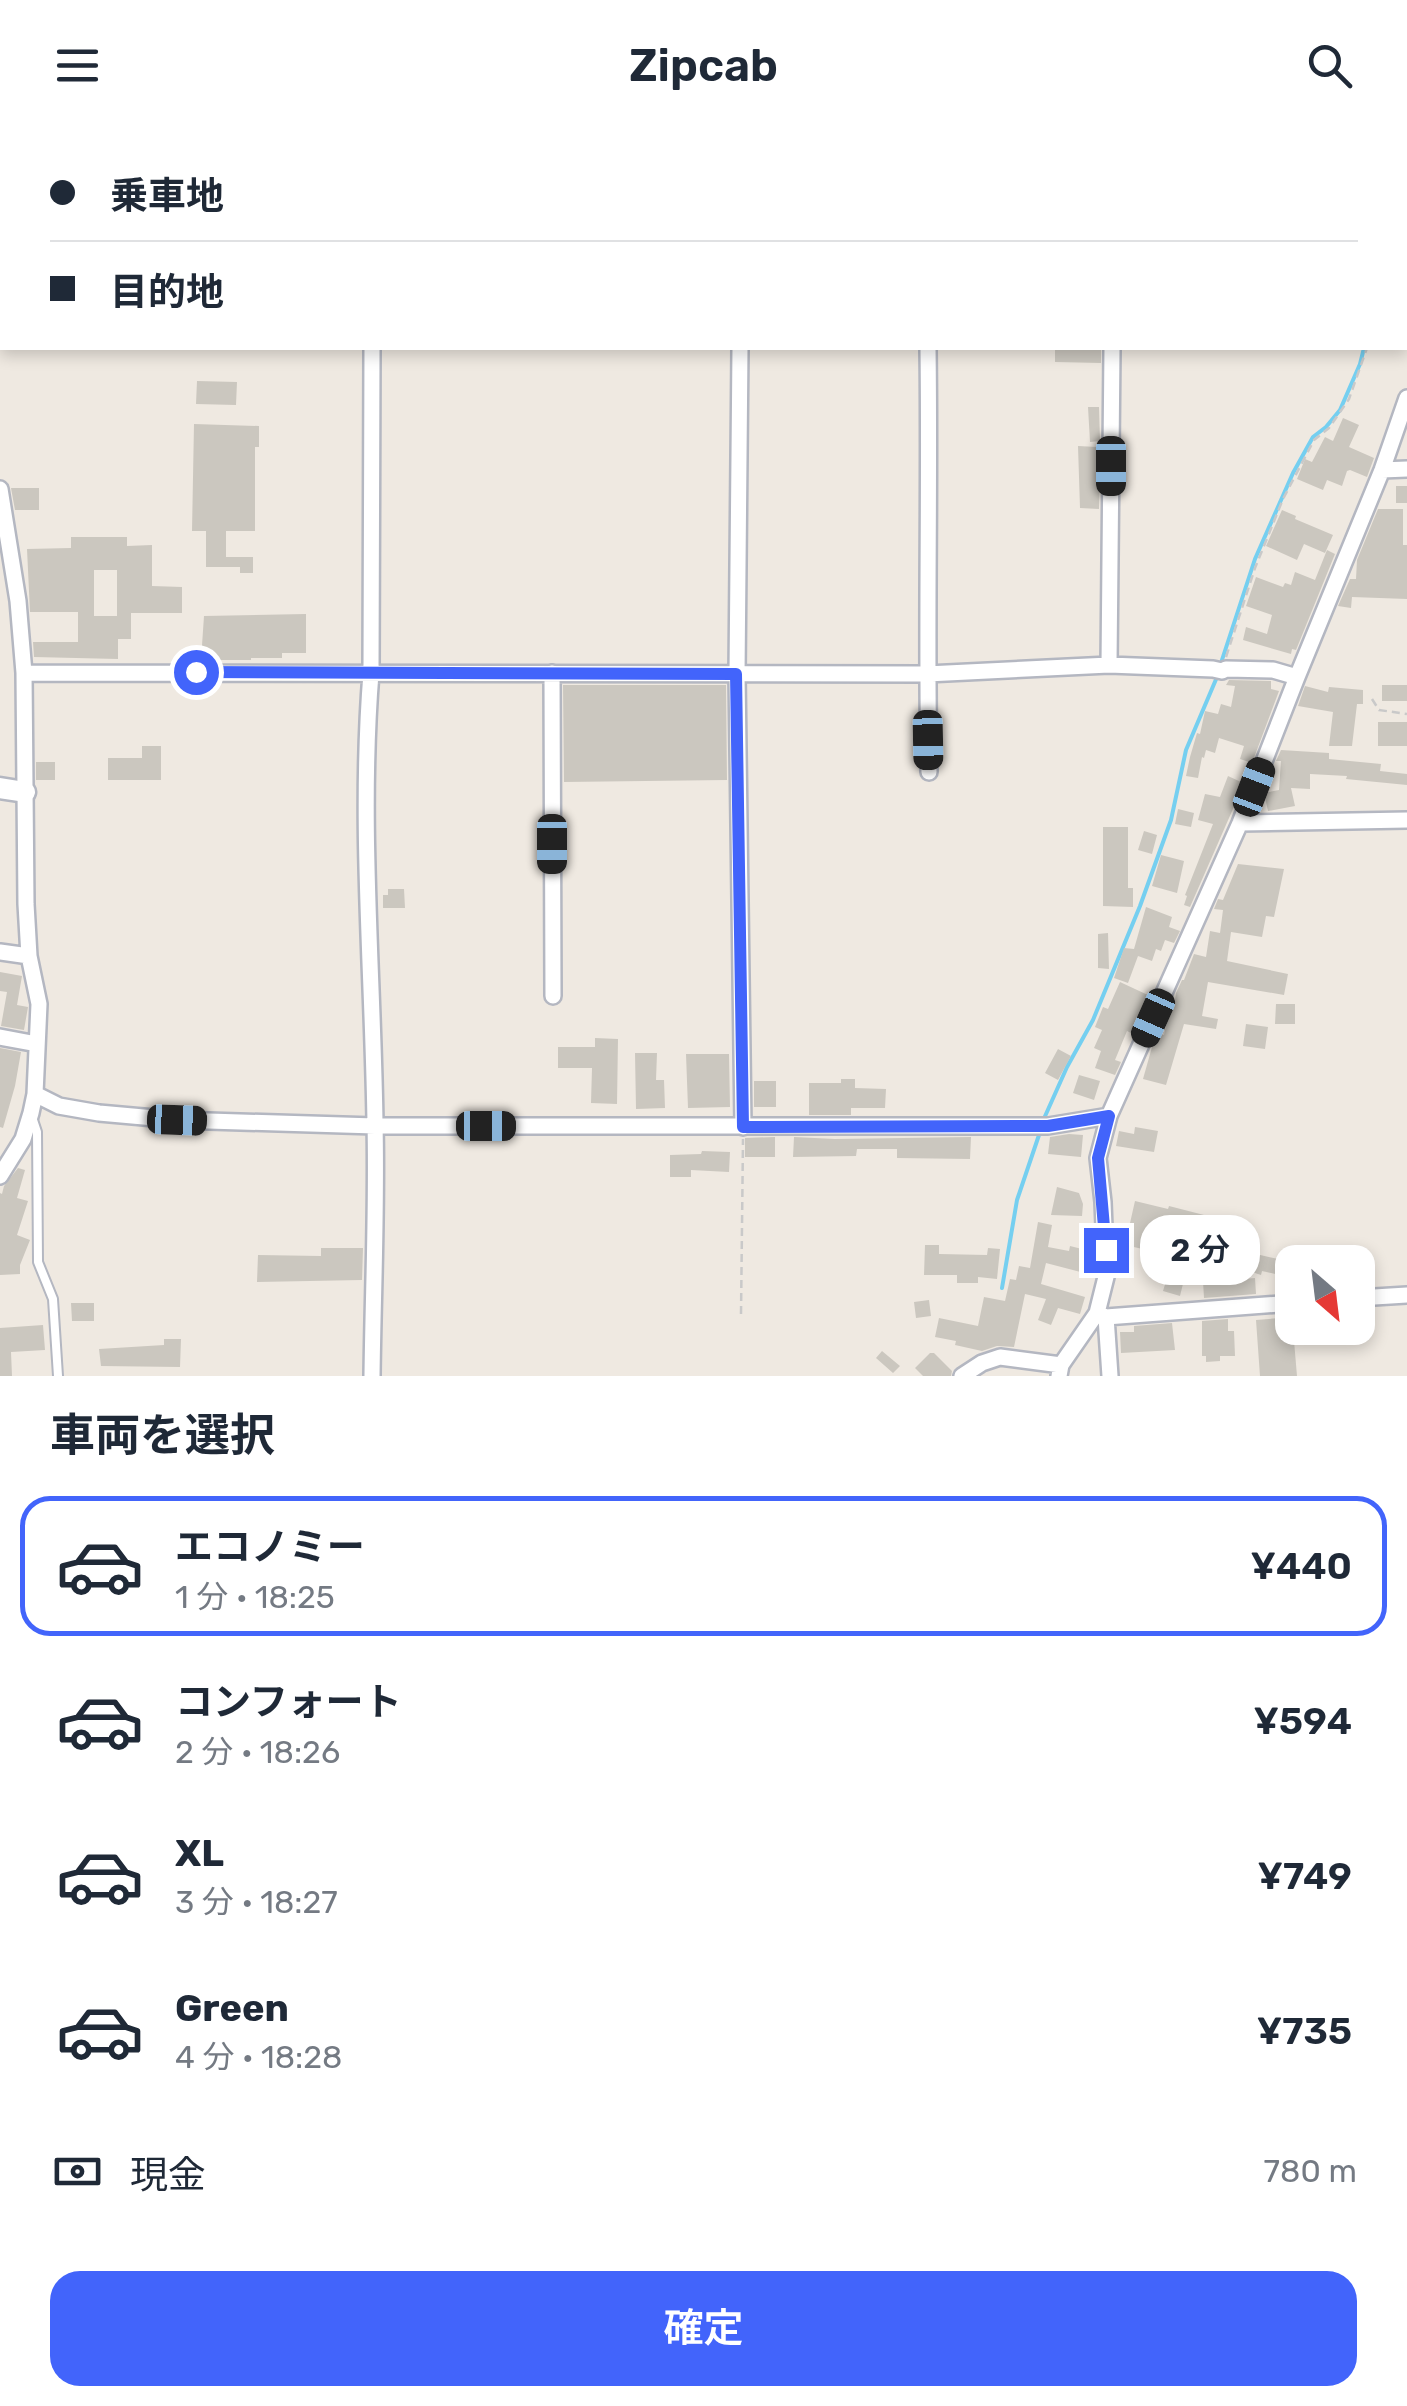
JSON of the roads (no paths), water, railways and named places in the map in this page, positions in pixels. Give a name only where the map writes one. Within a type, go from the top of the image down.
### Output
[{"type":"street","points":[[372,350],[372,673],[368,720],[368,882],[376,1126],[372,1376]]},
{"type":"street","points":[[740,350],[736,674],[743,1127]]},
{"type":"street","points":[[928,350],[929,772]]},
{"type":"street","points":[[1110,664],[1112,350]]},
{"type":"street","points":[[1110,1376],[1101,1315],[1106,1277],[1098,1158],[1109,1116],[1240,824],[1382,470],[1407,398]]},
{"type":"street","points":[[1382,470],[1407,469]]},
{"type":"street","points":[[0,489],[18,602],[24,673],[29,956],[39,1004],[35,1094],[23,1138],[2,1170]]},
{"type":"street","points":[[24,673],[927,674],[1110,664],[1274,670],[1296,677]]},
{"type":"street","points":[[552,673],[553,996]]},
{"type":"street","points":[[0,788],[24,792]]},
{"type":"street","points":[[1240,824],[1407,820]]},
{"type":"street","points":[[0,952],[29,956]]},
{"type":"street","points":[[0,1037],[36,1044]]},
{"type":"street","points":[[35,1094],[59,1106],[99,1113],[177,1120],[376,1126],[1042,1126],[1109,1116]]},
{"type":"street","points":[[1375,1297],[1407,1295]]},
{"type":"street","points":[[962,1376],[1000,1356],[1060,1370],[1101,1315],[1275,1304]]},
{"type":"lane","points":[[30,1113],[37,1132],[38,1262],[53,1299],[58,1376]]},
{"type":"waterway","points":[[1221,663],[1255,559],[1293,473],[1313,437],[1340,410],[1364,350]]},
{"type":"waterway","points":[[1042,1123],[1093,1020],[1140,906],[1171,820],[1186,750],[1217,677]]},
{"type":"waterway","points":[[1002,1288],[1017,1200],[1040,1132]]}]
